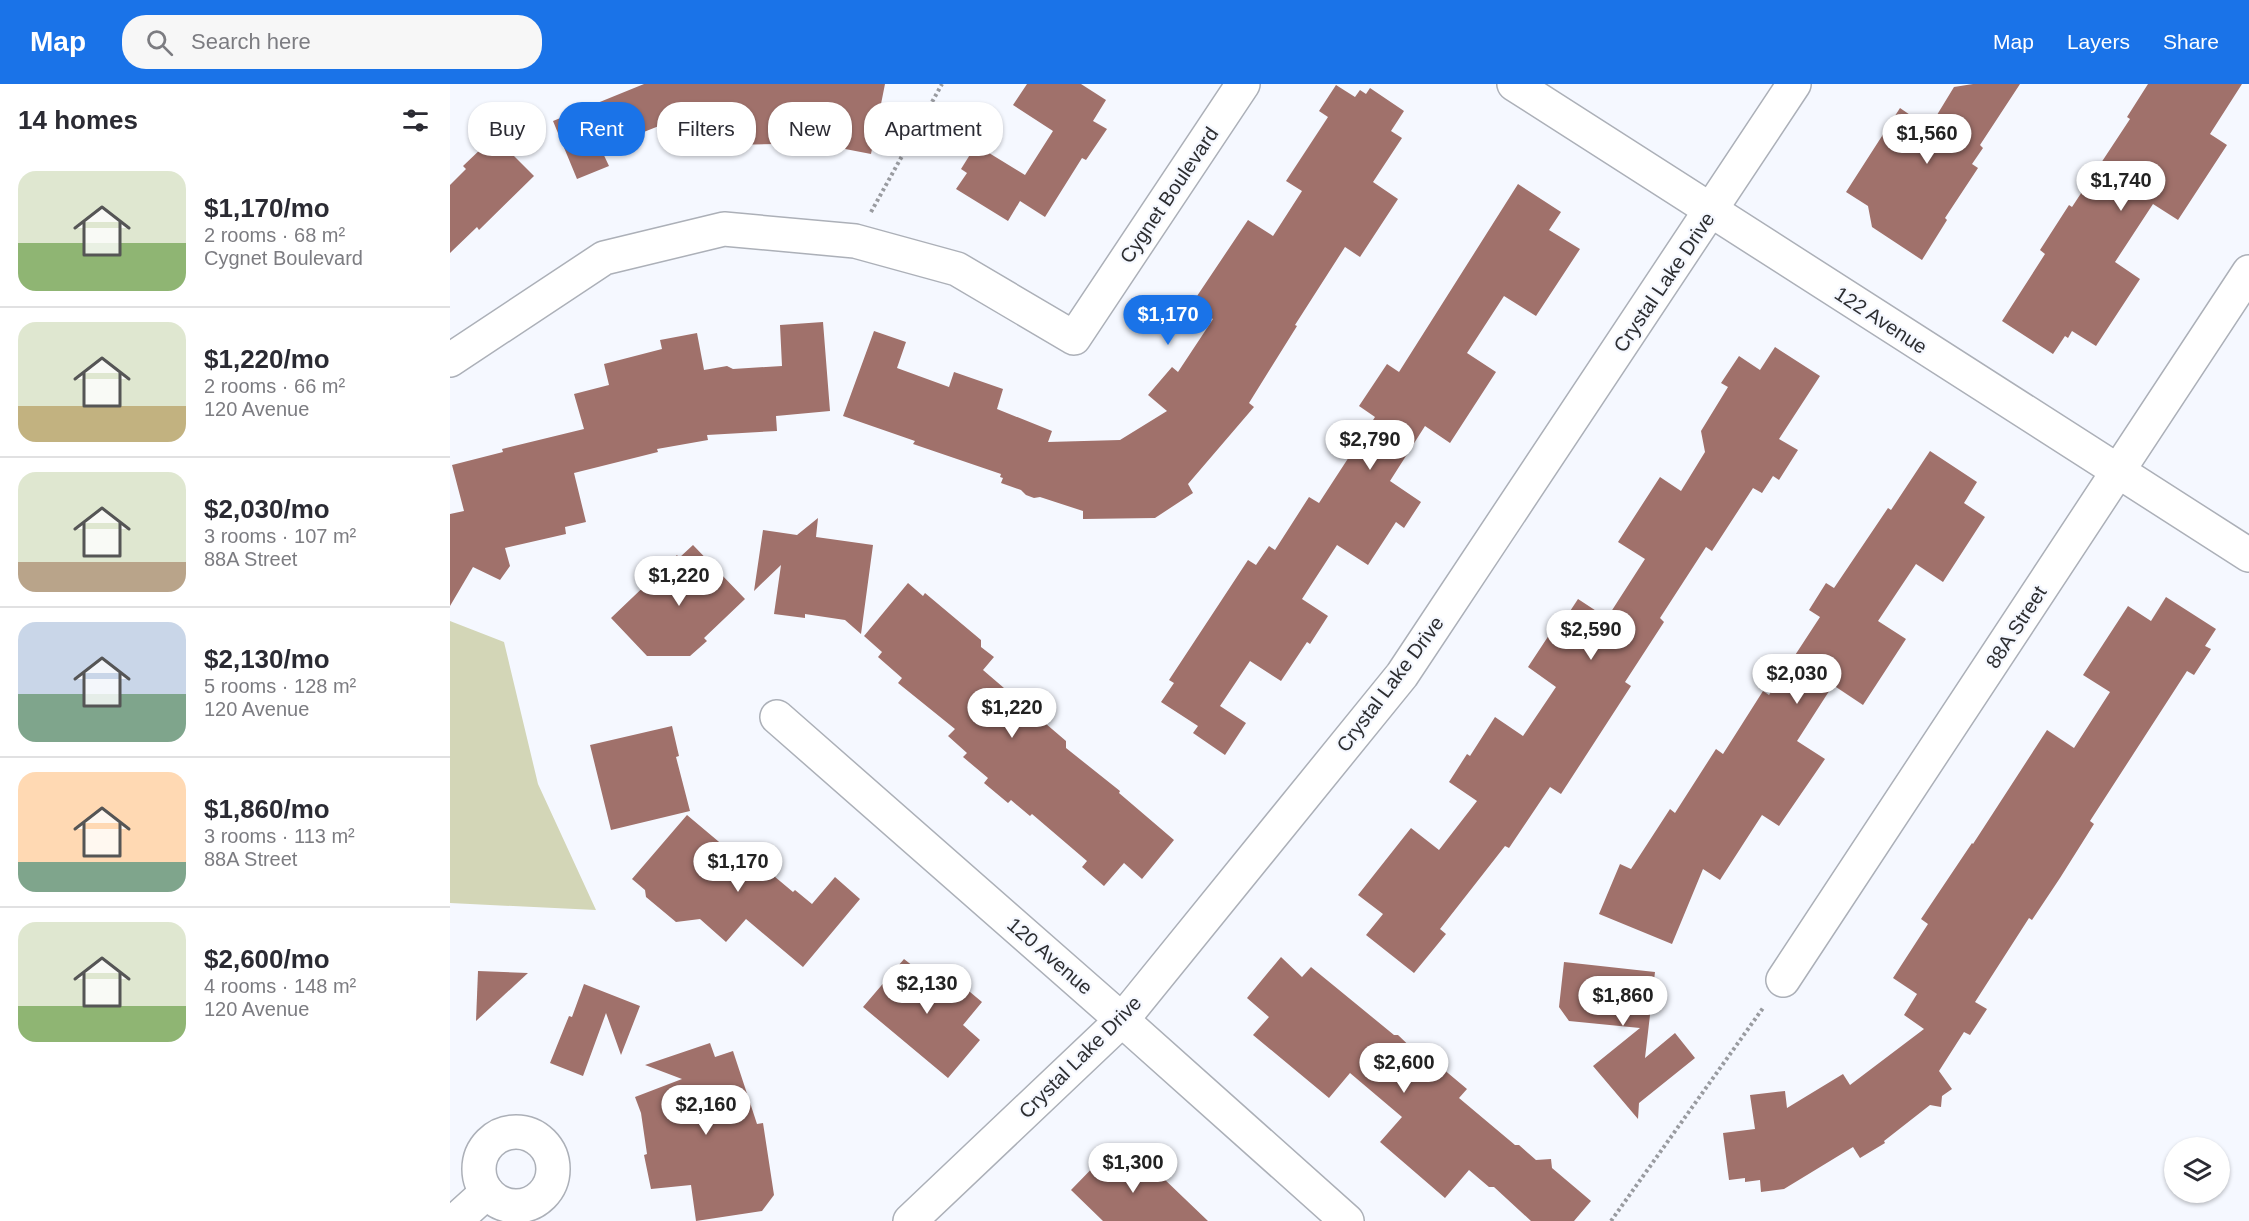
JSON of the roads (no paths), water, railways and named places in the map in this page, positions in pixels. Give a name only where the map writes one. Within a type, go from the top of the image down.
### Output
[{"type":"street","name":"Cygnet Boulevard","points":[[450,360],[604,258],[724,229],[855,241],[957,269],[1074,338],[1243,84]]},
{"type":"street","name":"122 Avenue","points":[[1514,84],[2249,555]]},
{"type":"street","name":"Crystal Lake Drive","points":[[910,1221],[1122,1020],[1402,675],[1794,84]]},
{"type":"street","name":"88A Street","points":[[1783,980],[2249,272]]},
{"type":"street","name":"120 Avenue","points":[[777,717],[1347,1221]]},
{"type":"street","points":[[455,1221],[488,1192]]}]
